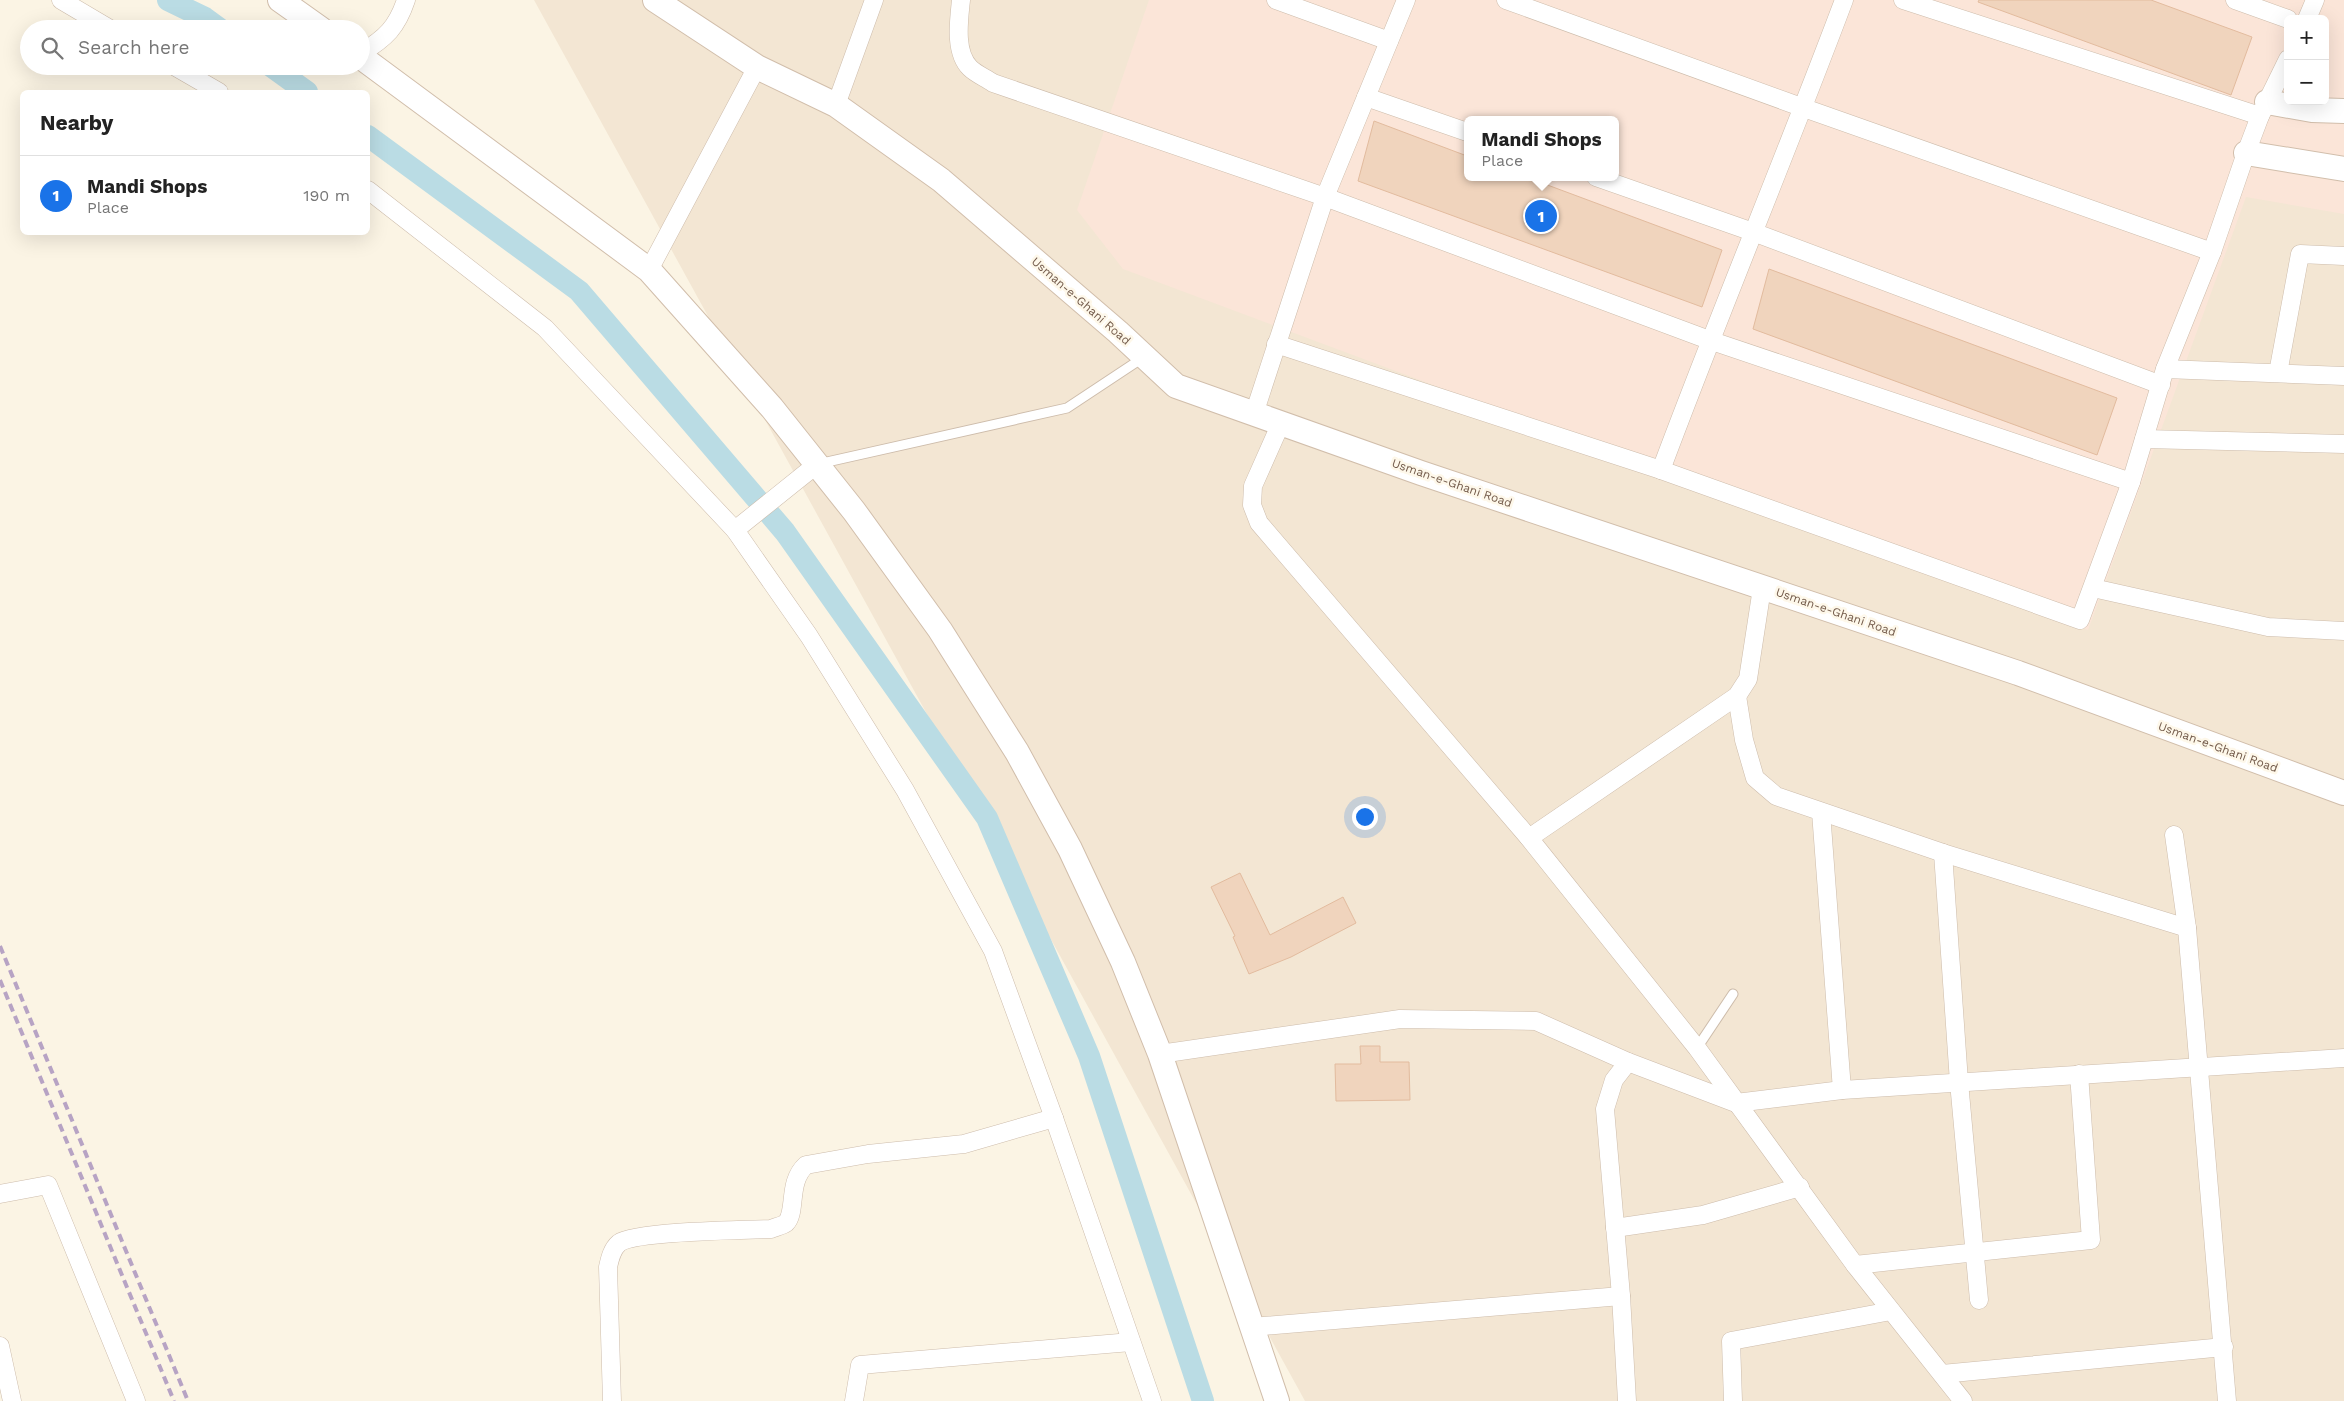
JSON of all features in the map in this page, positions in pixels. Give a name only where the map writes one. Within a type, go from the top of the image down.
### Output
[{"type":"street","points":[[61,0],[95,20]]},
{"type":"street","points":[[280,0],[308,20]]},
{"type":"street","points":[[370,48],[379,42],[398,21],[406,0]]},
{"type":"street","name":"Usman-e-Ghani Road","points":[[654,0],[757,67],[836,105],[941,180],[1145,356],[1176,386],[1421,473],[2018,673],[2344,793]]},
{"type":"street","points":[[836,105],[874,0]]},
{"type":"street","points":[[961,0],[959,21],[960,47],[970,67],[993,83],[1325,197],[1709,340],[2131,482]]},
{"type":"street","points":[[1276,0],[1389,41]]},
{"type":"street","points":[[1254,414],[1325,197],[1406,0]]},
{"type":"street","points":[[1506,0],[1804,108],[2212,252]]},
{"type":"street","points":[[1661,470],[1709,340],[1804,108],[1844,0]]},
{"type":"street","points":[[1903,0],[2264,109],[2344,112]]},
{"type":"street","points":[[2235,0],[2284,18]]},
{"type":"street","points":[[2309,15],[2315,0]]},
{"type":"street","points":[[1276,344],[1661,470],[2080,620],[2131,482],[2163,377],[2212,252],[2246,153],[2264,109],[2288,60]]},
{"type":"street","points":[[370,64],[649,270],[772,408],[854,510],[940,630],[1017,752],[1070,849],[1123,962],[1160,1054],[1277,1401]]},
{"type":"street","points":[[649,270],[757,67]]},
{"type":"street","points":[[189,75],[215,90]]},
{"type":"street","points":[[1366,97],[1464,131]]},
{"type":"street","points":[[2246,153],[2344,169]]},
{"type":"street","points":[[1607,181],[2163,377],[2278,373],[2344,376]]},
{"type":"street","points":[[370,192],[545,328],[740,527],[905,790],[993,951],[1054,1118],[1152,1401]]},
{"type":"street","points":[[2278,373],[2300,254],[2344,256]]},
{"type":"street","points":[[1281,423],[1253,486],[1252,505],[1259,523],[1529,838],[1697,1048],[1855,1265],[1963,1401]]},
{"type":"street","points":[[2144,439],[2344,444]]},
{"type":"street","points":[[740,527],[816,465]]},
{"type":"street","points":[[1529,838],[1737,696],[1748,678],[1762,588]]},
{"type":"street","points":[[2093,588],[2268,627],[2344,631]]},
{"type":"street","points":[[1737,696],[1744,740],[1755,778],[1776,796],[1943,853],[2187,928]]},
{"type":"street","points":[[1821,812],[1842,1090]]},
{"type":"street","points":[[2174,835],[2187,928],[2224,1347],[2227,1401]]},
{"type":"street","points":[[1943,853],[1959,1082],[1979,1300]]},
{"type":"street","points":[[1160,1054],[1410,1019],[1536,1021],[1628,1062],[1736,1103],[1842,1090],[2344,1058]]},
{"type":"street","points":[[1627,1401],[1621,1296],[1605,1110],[1614,1080],[1628,1062]]},
{"type":"street","points":[[1855,1265],[2092,1240],[2080,1074]]},
{"type":"street","points":[[612,1401],[608,1267],[613,1250],[626,1239],[650,1235],[771,1229],[785,1223],[790,1215],[792,1194],[798,1172],[806,1165],[868,1154],[964,1144],[1054,1118]]},
{"type":"street","points":[[0,1194],[48,1186],[136,1401]]},
{"type":"street","points":[[1615,1228],[1702,1215],[1800,1187]]},
{"type":"street","points":[[1252,1327],[1621,1296]]},
{"type":"street","points":[[1733,1401],[1731,1341],[1892,1310]]},
{"type":"street","points":[[855,1401],[860,1365],[1131,1342]]},
{"type":"street","points":[[0,1346],[12,1401]]},
{"type":"street","points":[[1942,1374],[2224,1347]]},
{"type":"lane","points":[[816,465],[1067,408],[1145,356]]},
{"type":"lane","points":[[1697,1048],[1733,994]]},
{"type":"shaded area","points":[[534,0],[2344,0],[2344,1401],[1305,1401]]},
{"type":"shaded area","points":[[1149,0],[2344,0],[2344,214],[2246,197],[2088,630],[1123,269],[1077,210]]},
{"type":"building","points":[[1979,0],[2151,0],[2252,37],[2231,95],[1978,2]]},
{"type":"building","points":[[1374,121],[1464,155],[1464,181],[1537,181],[1722,250],[1702,307],[1358,181]]},
{"type":"building","points":[[1769,269],[2117,398],[2097,455],[1753,329]]},
{"type":"building","points":[[1240,873],[1270,935],[1343,897],[1356,923],[1291,957],[1249,974],[1233,937],[1235,936],[1211,887]]},
{"type":"building","points":[[1360,1046],[1380,1046],[1380,1062],[1409,1062],[1410,1100],[1336,1101],[1335,1064],[1361,1064]]},
{"type":"waterway","points":[[168,0],[208,20]]},
{"type":"waterway","points":[[283,75],[304,90]]},
{"type":"waterway","points":[[370,137],[579,291],[785,532],[987,818],[1089,1056],[1203,1401]]},
{"type":"railway","points":[[0,946],[188,1401]]},
{"type":"railway","points":[[0,980],[174,1401]]},
{"type":"place","name":"Mandi Shops","points":[[1541,216]]}]
